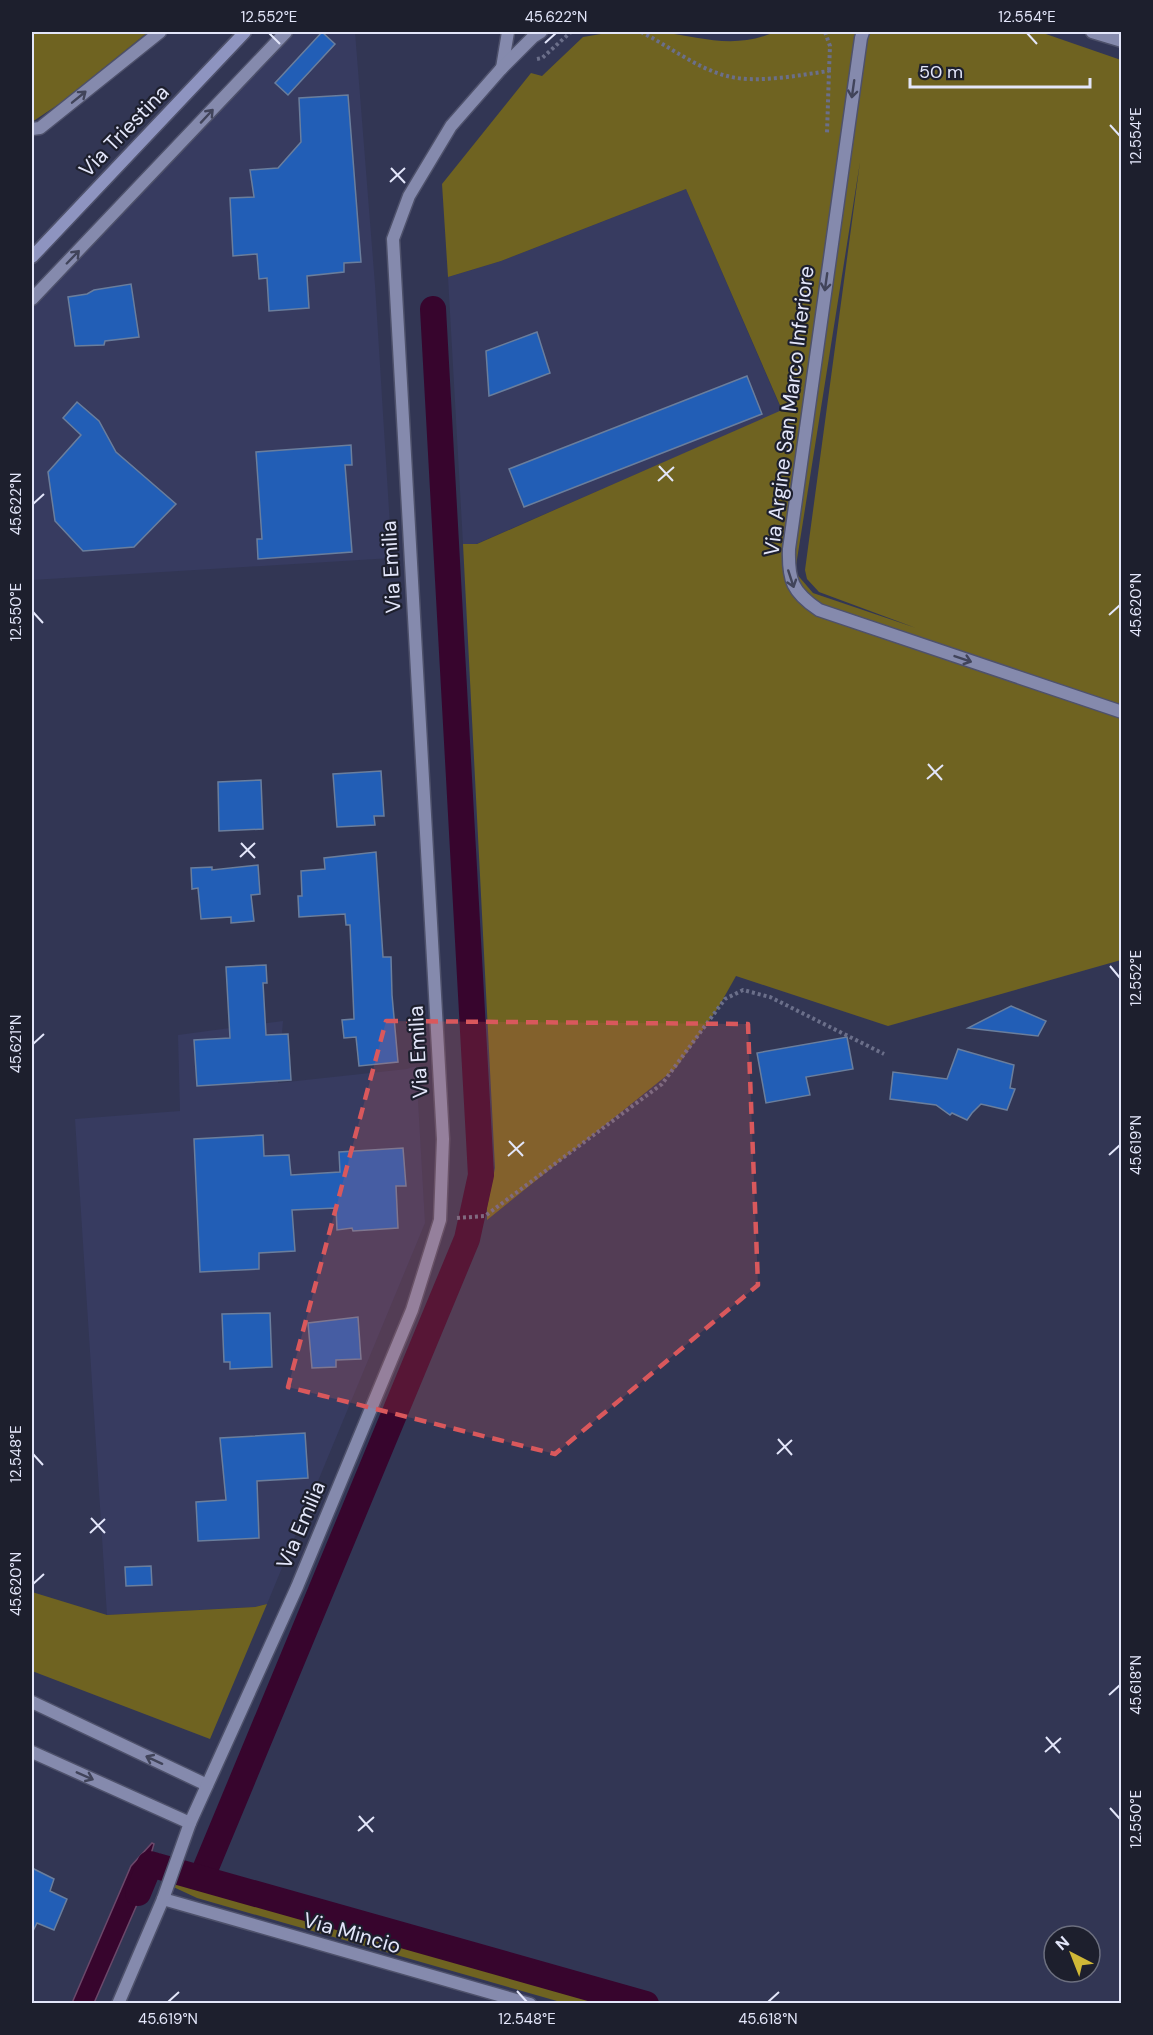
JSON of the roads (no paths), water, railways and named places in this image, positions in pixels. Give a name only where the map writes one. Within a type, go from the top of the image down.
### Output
[{"type":"main road","name":"Via Triestina","points":[[32,257],[245,32]]},
{"type":"street","points":[[32,129],[40,128],[160,32]]},
{"type":"street","points":[[32,299],[286,32]]},
{"type":"street","points":[[501,69],[508,32]]},
{"type":"street","name":"Via Emilia","points":[[118,2004],[163,1899],[190,1823],[297,1587],[412,1310],[440,1220],[443,1139],[393,239],[409,196],[451,126],[501,69],[541,32]]},
{"type":"street","name":"Via Argine San Marco Inferiore","points":[[863,32],[845,143],[789,549],[788,569],[792,586],[805,601],[819,610],[1122,712]]},
{"type":"street","points":[[1092,32],[1122,41]]},
{"type":"street","points":[[32,1702],[207,1785]]},
{"type":"street","points":[[32,1752],[190,1823]]},
{"type":"street","name":"Via Mincio","points":[[163,1899],[530,2004]]},
{"type":"waterway","points":[[202,1877],[467,1239],[481,1175],[433,309]]},
{"type":"waterway","points":[[138,1893],[150,1864],[646,2004]]}]
